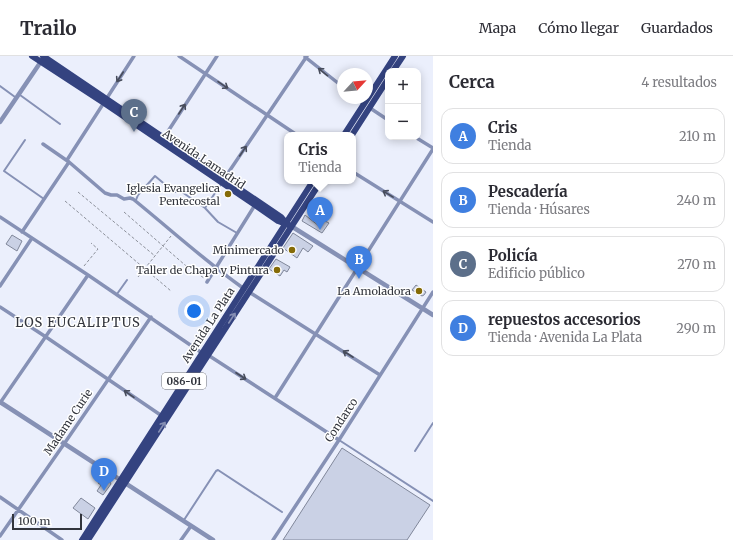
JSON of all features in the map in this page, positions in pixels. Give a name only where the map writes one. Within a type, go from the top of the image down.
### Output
[{"type":"main road","name":"Avenida Lamadrid","points":[[32,56],[43,58],[163,139],[223,181],[255,206],[278,220],[289,224]]},
{"type":"main road","points":[[373,90],[395,56]]},
{"type":"main road","points":[[395,68],[403,56]]},
{"type":"main road","points":[[354,132],[385,85]]},
{"type":"main road","points":[[346,132],[364,104]]},
{"type":"main road","name":"Avenida Lamadrid","points":[[223,181],[281,217],[289,224]]},
{"type":"main road","name":"086-01","points":[[289,224],[312,184]]},
{"type":"main road","name":"086-01","points":[[289,224],[319,184]]},
{"type":"main road","name":"Avenida La Plata","points":[[82,540],[123,482],[289,224]]},
{"type":"main road","name":"Avenida La Plata","points":[[88,540],[162,416],[205,354]]},
{"type":"street","points":[[22,232],[44,200],[134,56]]},
{"type":"street","points":[[179,56],[292,132]]},
{"type":"street","points":[[163,139],[217,56]]},
{"type":"street","points":[[223,181],[305,56],[337,82]]},
{"type":"street","points":[[0,122],[43,58]]},
{"type":"street","points":[[370,108],[385,118]]},
{"type":"street","points":[[275,398],[433,149],[420,140]]},
{"type":"street","points":[[43,144],[68,161],[105,193],[117,195],[124,199],[130,198],[136,201],[216,270],[380,375]]},
{"type":"street","points":[[356,174],[433,222]]},
{"type":"street","points":[[208,281],[255,206]]},
{"type":"street","points":[[0,217],[205,354],[339,440]]},
{"type":"street","name":"Avenida Lamadrid","points":[[289,224],[433,315]]},
{"type":"street","points":[[0,286],[32,238]]},
{"type":"street","points":[[88,275],[0,402],[213,540]]},
{"type":"street","name":"Condarco","points":[[273,540],[339,440],[433,292]]},
{"type":"street","points":[[0,307],[162,416]]},
{"type":"street","name":"Madame Curie","points":[[0,536],[150,317]]},
{"type":"street","points":[[0,497],[62,540]]},
{"type":"street","points":[[181,540],[191,526]]},
{"type":"lane","points":[[0,86],[60,124]]},
{"type":"lane","points":[[25,140],[4,171],[44,200]]},
{"type":"lane","points":[[136,201],[138,195],[155,176],[174,192],[182,192],[205,208],[218,222],[238,234]]},
{"type":"lane","points":[[205,208],[223,181]]},
{"type":"lane","points":[[117,294],[127,280]]},
{"type":"lane","points":[[415,451],[433,423]]},
{"type":"lane","points":[[339,440],[433,501]]},
{"type":"lane","points":[[184,521],[218,470],[282,512]]},
{"type":"path","points":[[78,192],[155,256]]},
{"type":"path","points":[[65,200],[172,291]]},
{"type":"path","points":[[124,212],[185,266],[208,281]]},
{"type":"path","points":[[138,277],[174,233]]},
{"type":"path","points":[[81,270],[98,249],[91,243]]},
{"type":"building","points":[[305,215],[319,226],[323,220],[329,223],[322,233],[302,221]]},
{"type":"building","points":[[293,233],[313,246],[308,252],[303,248],[297,258],[283,248]]},
{"type":"building","points":[[12,235],[22,241],[17,251],[6,244]]},
{"type":"building","points":[[276,259],[290,267],[287,272],[284,270],[280,276],[269,269]]},
{"type":"building","name":"La Amoladora","points":[[416,285],[426,292],[424,295],[422,296],[412,290]]},
{"type":"building","points":[[342,448],[430,505],[407,540],[283,540]]},
{"type":"building","points":[[102,476],[111,484],[103,495],[97,491],[101,485],[98,483]]},
{"type":"building","points":[[81,498],[95,508],[88,519],[73,508]]},
{"type":"place","name":"Policía","points":[[134,132]]},
{"type":"place","name":"Iglesia Evangelica Pentecostal","points":[[228,194]]},
{"type":"place","name":"Cris","points":[[320,230]]},
{"type":"place","name":"Minimercado","points":[[292,250]]},
{"type":"place","name":"Taller de Chapa y Pintura","points":[[277,270]]},
{"type":"place","name":"Pescadería","points":[[359,279]]},
{"type":"place","name":"La Amoladora","points":[[419,291]]},
{"type":"place","name":"repuestos accesorios","points":[[104,491]]},
{"type":"district","name":"LOS EUCALIPTUS","points":[[78,322]]}]
